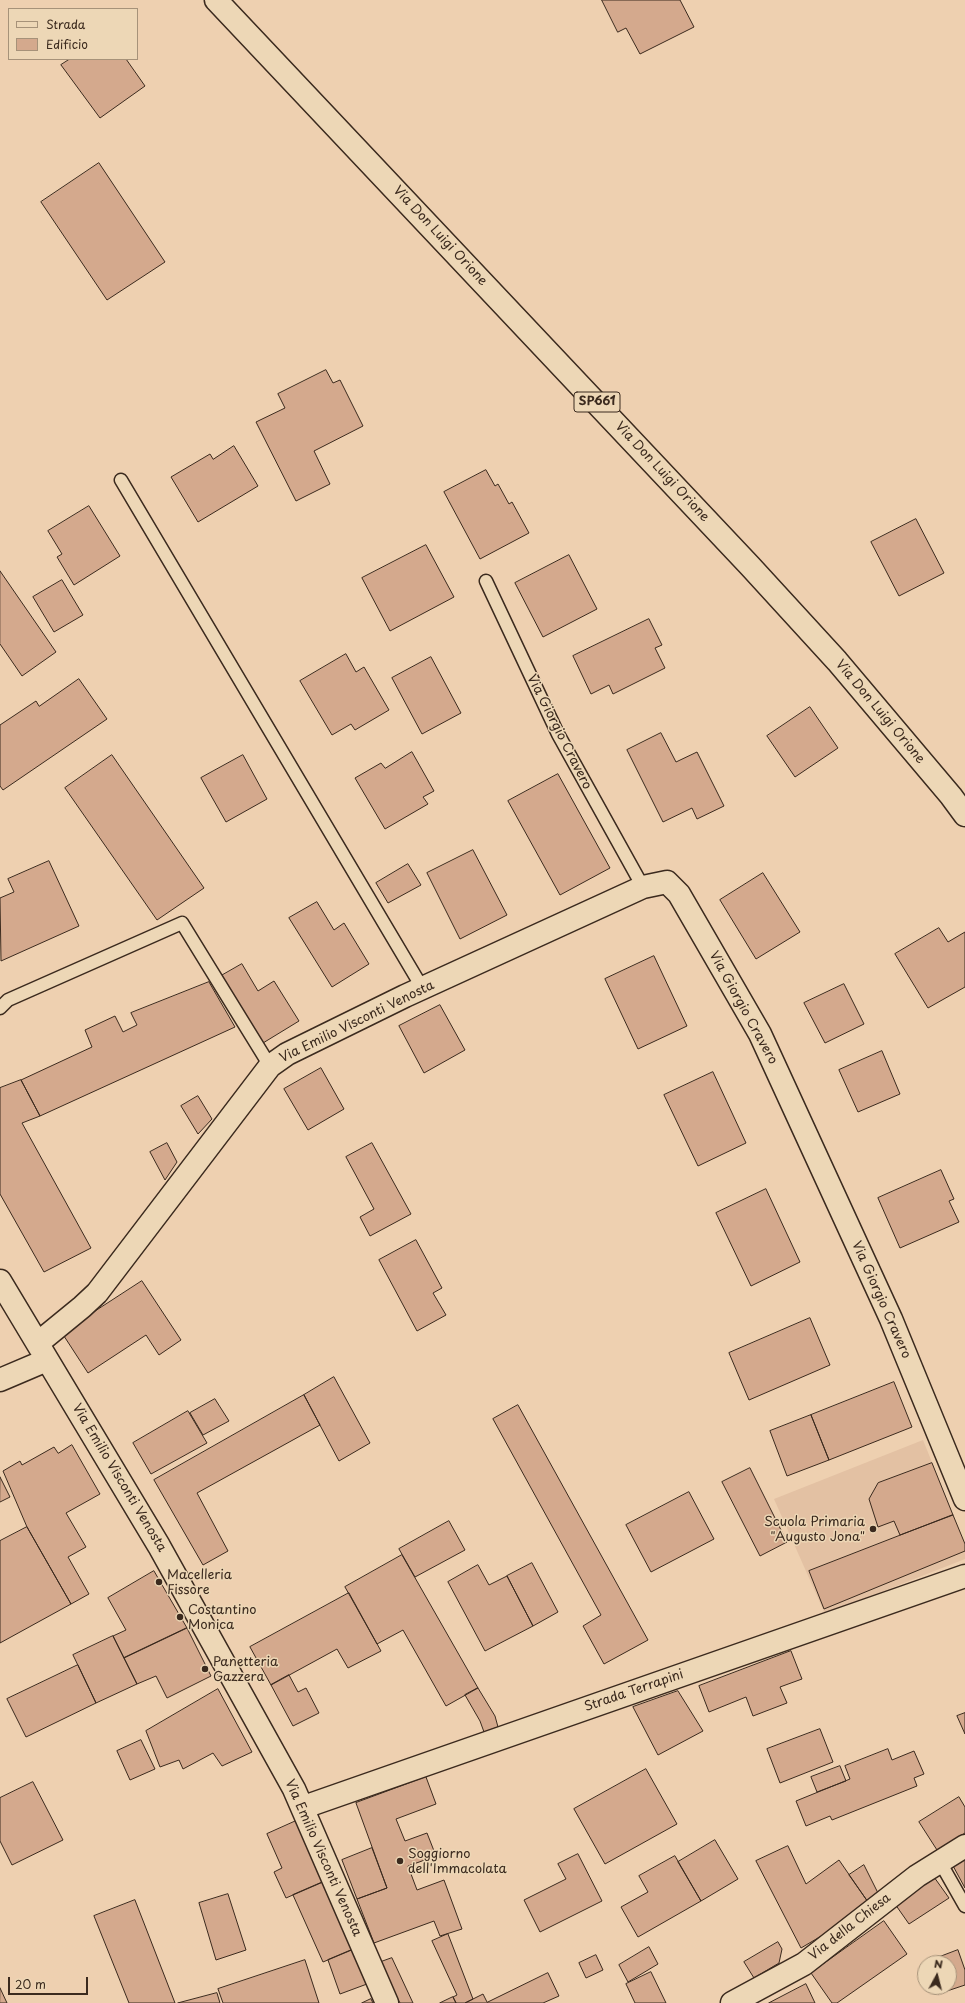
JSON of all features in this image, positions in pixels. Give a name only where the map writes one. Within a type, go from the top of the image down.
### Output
[{"type":"street","name":"Via Don Luigi Orione","points":[[216,0],[750,566],[837,661],[951,796],[965,815]]},
{"type":"street","name":"Via Giorgio Cravero","points":[[643,887],[667,882],[679,894],[760,1034],[891,1319],[965,1499]]},
{"type":"street","name":"Via Emilio Visconti Venosta","points":[[43,1351],[82,1307],[97,1293],[270,1066],[287,1054],[643,887]]},
{"type":"street","name":"Via Emilio Visconti Venosta","points":[[0,1281],[159,1546],[304,1807],[387,2003]]},
{"type":"street","points":[[0,1380],[43,1351]]},
{"type":"street","name":"Strada Terrapini","points":[[304,1807],[965,1576]]},
{"type":"street","name":"Via della Chiesa","points":[[732,2003],[804,1964],[917,1876],[965,1846]]},
{"type":"lane","points":[[121,480],[423,989]]},
{"type":"lane","name":"Via Giorgio Cravero","points":[[486,581],[558,734],[643,887]]},
{"type":"lane","points":[[0,1008],[8,1000],[182,923],[270,1066]]},
{"type":"lane","points":[[940,1862],[965,1906]]},
{"type":"shaded area","name":"Scuola Primaria \"Augusto Jona\"","points":[[923,1440],[965,1544],[965,1559],[825,1614],[774,1499]]},
{"type":"building","points":[[602,0],[680,0],[694,27],[640,54],[626,28],[618,32]]},
{"type":"building","points":[[68,60],[127,60],[145,86],[100,118],[61,65]]},
{"type":"building","points":[[99,163],[165,262],[107,300],[41,202]]},
{"type":"building","points":[[326,370],[333,383],[340,380],[363,426],[314,451],[330,484],[296,501],[256,422],[285,408],[278,394]]},
{"type":"building","points":[[234,446],[258,486],[198,522],[171,477],[210,454],[213,459]]},
{"type":"building","points":[[486,470],[495,486],[498,484],[509,504],[512,502],[529,533],[480,559],[444,492]]},
{"type":"building","points":[[89,506],[120,556],[74,585],[57,557],[62,554],[48,531]]},
{"type":"building","points":[[916,519],[944,573],[899,596],[871,542]]},
{"type":"building","points":[[426,545],[454,597],[390,631],[362,578]]},
{"type":"building","points":[[569,555],[597,609],[543,637],[515,583]]},
{"type":"building","points":[[0,571],[56,652],[22,676],[0,644]]},
{"type":"building","points":[[62,580],[83,615],[54,632],[33,597]]},
{"type":"building","points":[[649,619],[662,645],[655,648],[665,668],[613,694],[609,685],[591,694],[573,656]]},
{"type":"building","points":[[346,654],[356,672],[364,667],[389,710],[355,730],[351,724],[332,735],[300,681]]},
{"type":"building","points":[[431,657],[461,713],[422,734],[392,678]]},
{"type":"building","points":[[79,679],[107,719],[3,790],[0,786],[0,725],[36,701],[39,706]]},
{"type":"building","points":[[810,707],[838,748],[795,777],[767,736]]},
{"type":"building","points":[[661,733],[676,762],[697,752],[724,806],[697,819],[692,808],[663,822],[627,750]]},
{"type":"building","points":[[412,752],[434,791],[423,797],[428,804],[385,829],[355,778],[381,763],[385,768]]},
{"type":"building","points":[[112,755],[204,888],[157,920],[65,788]]},
{"type":"building","points":[[243,755],[267,799],[226,822],[201,778]]},
{"type":"building","points":[[558,774],[610,868],[560,895],[508,801]]},
{"type":"building","points":[[473,850],[507,915],[460,939],[427,873]]},
{"type":"building","points":[[49,861],[79,926],[1,961],[0,898],[14,892],[8,879]]},
{"type":"building","points":[[408,864],[421,885],[388,903],[376,883]]},
{"type":"building","points":[[763,873],[800,932],[756,959],[720,900]]},
{"type":"building","points":[[317,902],[334,930],[344,923],[369,964],[332,987],[289,918]]},
{"type":"building","points":[[939,928],[948,942],[965,932],[965,987],[928,1008],[895,954]]},
{"type":"building","points":[[654,956],[687,1026],[638,1049],[605,979]]},
{"type":"building","points":[[242,964],[258,991],[274,981],[299,1021],[263,1043],[221,976]]},
{"type":"building","points":[[209,982],[235,1027],[40,1116],[21,1080],[92,1047],[85,1030],[115,1016],[123,1032],[137,1025],[131,1013]]},
{"type":"building","points":[[844,984],[864,1024],[825,1043],[804,1003]]},
{"type":"building","points":[[440,1005],[465,1050],[424,1073],[399,1026]]},
{"type":"building","points":[[882,1051],[900,1094],[858,1112],[839,1070]]},
{"type":"building","points":[[321,1068],[344,1109],[308,1130],[284,1089]]},
{"type":"building","points":[[713,1072],[746,1143],[698,1166],[664,1095]]},
{"type":"building","points":[[21,1080],[40,1116],[22,1123],[91,1248],[44,1272],[0,1194],[0,1088]]},
{"type":"building","points":[[198,1096],[212,1119],[198,1134],[181,1106]]},
{"type":"building","points":[[167,1143],[177,1162],[165,1180],[150,1152]]},
{"type":"building","points":[[372,1143],[411,1214],[370,1236],[360,1217],[374,1209],[346,1157]]},
{"type":"building","points":[[941,1170],[954,1199],[949,1201],[959,1222],[900,1248],[878,1198]]},
{"type":"building","points":[[766,1189],[800,1262],[751,1286],[716,1213]]},
{"type":"building","points":[[416,1240],[442,1288],[433,1293],[446,1315],[417,1331],[379,1260]]},
{"type":"building","points":[[142,1281],[181,1340],[159,1355],[146,1335],[88,1373],[62,1333]]},
{"type":"building","points":[[810,1318],[830,1365],[749,1400],[729,1353]]},
{"type":"building","points":[[334,1377],[370,1443],[339,1461],[304,1395]]},
{"type":"building","points":[[894,1382],[912,1427],[829,1460],[811,1415]]},
{"type":"building","points":[[304,1395],[320,1425],[197,1493],[228,1551],[203,1565],[154,1480]]},
{"type":"building","points":[[215,1399],[229,1421],[203,1435],[190,1413]]},
{"type":"building","points":[[518,1405],[648,1640],[604,1664],[583,1626],[601,1615],[493,1419]]},
{"type":"building","points":[[188,1411],[207,1443],[151,1474],[133,1443]]},
{"type":"building","points":[[811,1415],[829,1460],[787,1476],[770,1431]]},
{"type":"building","points":[[72,1445],[100,1494],[66,1513],[86,1547],[68,1557],[89,1594],[71,1604],[27,1527],[3,1471],[20,1461],[22,1465],[54,1447],[58,1453]]},
{"type":"building","points":[[932,1463],[953,1515],[900,1535],[894,1521],[878,1527],[869,1499],[878,1483]]},
{"type":"building","points":[[750,1468],[787,1542],[760,1556],[722,1482]]},
{"type":"building","points":[[0,1477],[10,1497],[0,1502]]},
{"type":"building","points":[[689,1492],[714,1539],[651,1572],[626,1525]]},
{"type":"building","points":[[953,1515],[965,1544],[965,1551],[824,1609],[809,1571]]},
{"type":"building","points":[[449,1521],[465,1550],[415,1577],[399,1549]]},
{"type":"building","points":[[27,1527],[71,1604],[0,1643],[0,1541]]},
{"type":"building","points":[[402,1555],[478,1688],[446,1706],[403,1630],[377,1644],[345,1587]]},
{"type":"building","points":[[532,1563],[558,1612],[533,1626],[507,1576]]},
{"type":"building","points":[[478,1565],[489,1585],[507,1576],[533,1626],[485,1651],[448,1582]]},
{"type":"building","points":[[154,1571],[187,1628],[124,1658],[113,1636],[126,1630],[108,1598]]},
{"type":"building","points":[[349,1593],[381,1651],[348,1668],[337,1649],[271,1685],[250,1647]]},
{"type":"building","points":[[187,1628],[211,1676],[167,1698],[156,1676],[137,1684],[124,1658]]},
{"type":"building","points":[[113,1636],[137,1684],[96,1703],[73,1655]]},
{"type":"building","points":[[791,1651],[802,1679],[780,1687],[787,1703],[753,1716],[746,1697],[709,1712],[699,1686]]},
{"type":"building","points":[[78,1665],[96,1703],[26,1737],[7,1699]]},
{"type":"building","points":[[289,1675],[298,1692],[306,1688],[319,1713],[293,1726],[271,1685]]},
{"type":"building","points":[[478,1688],[495,1716],[498,1727],[484,1732],[480,1721],[465,1695]]},
{"type":"building","points":[[218,1689],[252,1752],[222,1766],[213,1753],[183,1769],[179,1760],[160,1767],[146,1731]]},
{"type":"building","points":[[678,1691],[703,1731],[658,1755],[633,1707]]},
{"type":"building","points":[[965,1713],[965,1734],[957,1716]]},
{"type":"building","points":[[820,1729],[833,1762],[780,1783],[767,1749]]},
{"type":"building","points":[[141,1740],[155,1769],[130,1780],[117,1751]]},
{"type":"building","points":[[888,1749],[892,1760],[914,1751],[924,1774],[914,1778],[917,1786],[832,1820],[830,1816],[806,1826],[796,1801],[850,1779],[845,1766]]},
{"type":"building","points":[[840,1766],[846,1781],[817,1792],[811,1777]]},
{"type":"building","points":[[646,1769],[677,1824],[605,1864],[574,1809]]},
{"type":"building","name":"Soggiorno dell'Immacolata","points":[[426,1777],[436,1804],[396,1819],[405,1841],[427,1833],[436,1856],[408,1866],[417,1890],[444,1880],[462,1929],[440,1936],[434,1921],[374,1943],[357,1899],[387,1888],[356,1803]]},
{"type":"building","points":[[33,1782],[63,1840],[12,1865],[0,1841],[0,1798]]},
{"type":"building","points":[[959,1797],[965,1807],[965,1833],[937,1850],[919,1822]]},
{"type":"building","points":[[296,1821],[323,1882],[286,1898],[274,1872],[282,1868],[267,1834]]},
{"type":"building","points":[[715,1840],[738,1879],[701,1901],[678,1862]]},
{"type":"building","points":[[788,1846],[806,1884],[839,1860],[868,1902],[823,1935],[801,1948],[756,1861]]},
{"type":"building","points":[[372,1848],[387,1888],[357,1899],[342,1860]]},
{"type":"building","points":[[578,1854],[602,1901],[540,1932],[524,1900],[566,1879],[558,1864]]},
{"type":"building","points":[[675,1856],[701,1901],[638,1937],[621,1907],[648,1892],[639,1876]]},
{"type":"building","points":[[965,1857],[965,1888],[952,1864]]},
{"type":"building","points":[[864,1865],[878,1893],[868,1902],[849,1875]]},
{"type":"building","points":[[934,1877],[949,1898],[909,1924],[895,1904]]},
{"type":"building","points":[[323,1882],[354,1949],[323,1962],[293,1895]]},
{"type":"building","points":[[228,1894],[246,1950],[216,1960],[199,1903]]},
{"type":"building","points":[[135,1900],[175,2003],[129,2003],[94,1916]]},
{"type":"building","points":[[884,1921],[907,1954],[837,2003],[832,2003],[811,1973]]},
{"type":"building","points":[[448,1934],[473,1999],[465,2003],[456,2003],[453,1997],[457,1995],[432,1941]]},
{"type":"building","points":[[778,1942],[782,1949],[779,1963],[754,1978],[744,1962]]},
{"type":"building","points":[[649,1947],[658,1964],[628,1982],[619,1965]]},
{"type":"building","points":[[354,1949],[367,1984],[340,1994],[328,1960]]},
{"type":"building","points":[[958,1950],[965,1970],[965,1985],[957,1988],[957,1955],[945,1955]]},
{"type":"building","points":[[596,1955],[603,1970],[586,1978],[579,1963]]},
{"type":"building","points":[[392,1958],[413,2003],[400,2003],[394,1992],[381,1962]]},
{"type":"building","points":[[305,1960],[319,2003],[223,2003],[218,1989]]},
{"type":"building","points":[[651,1972],[666,2003],[635,2003],[626,1984]]},
{"type":"building","points":[[548,1973],[559,1996],[543,2003],[465,2003],[483,1994],[487,2002]]},
{"type":"building","points":[[806,1984],[815,2003],[769,2003]]},
{"type":"building","points":[[0,1988],[7,2003],[0,2003]]},
{"type":"building","points":[[217,1993],[220,2003],[178,2003]]},
{"type":"building","points":[[453,1997],[456,2003],[440,2003]]},
{"type":"building","points":[[371,1999],[373,2003],[362,2003]]},
{"type":"place","name":"Scuola Primaria \"Augusto Jona\"","points":[[873,1529]]},
{"type":"place","name":"Macelleria Fissore","points":[[159,1582]]},
{"type":"place","name":"Costantino Monica","points":[[180,1617]]},
{"type":"place","name":"Panetteria Gazzera","points":[[205,1669]]},
{"type":"place","name":"Soggiorno dell'Immacolata","points":[[400,1861]]}]
